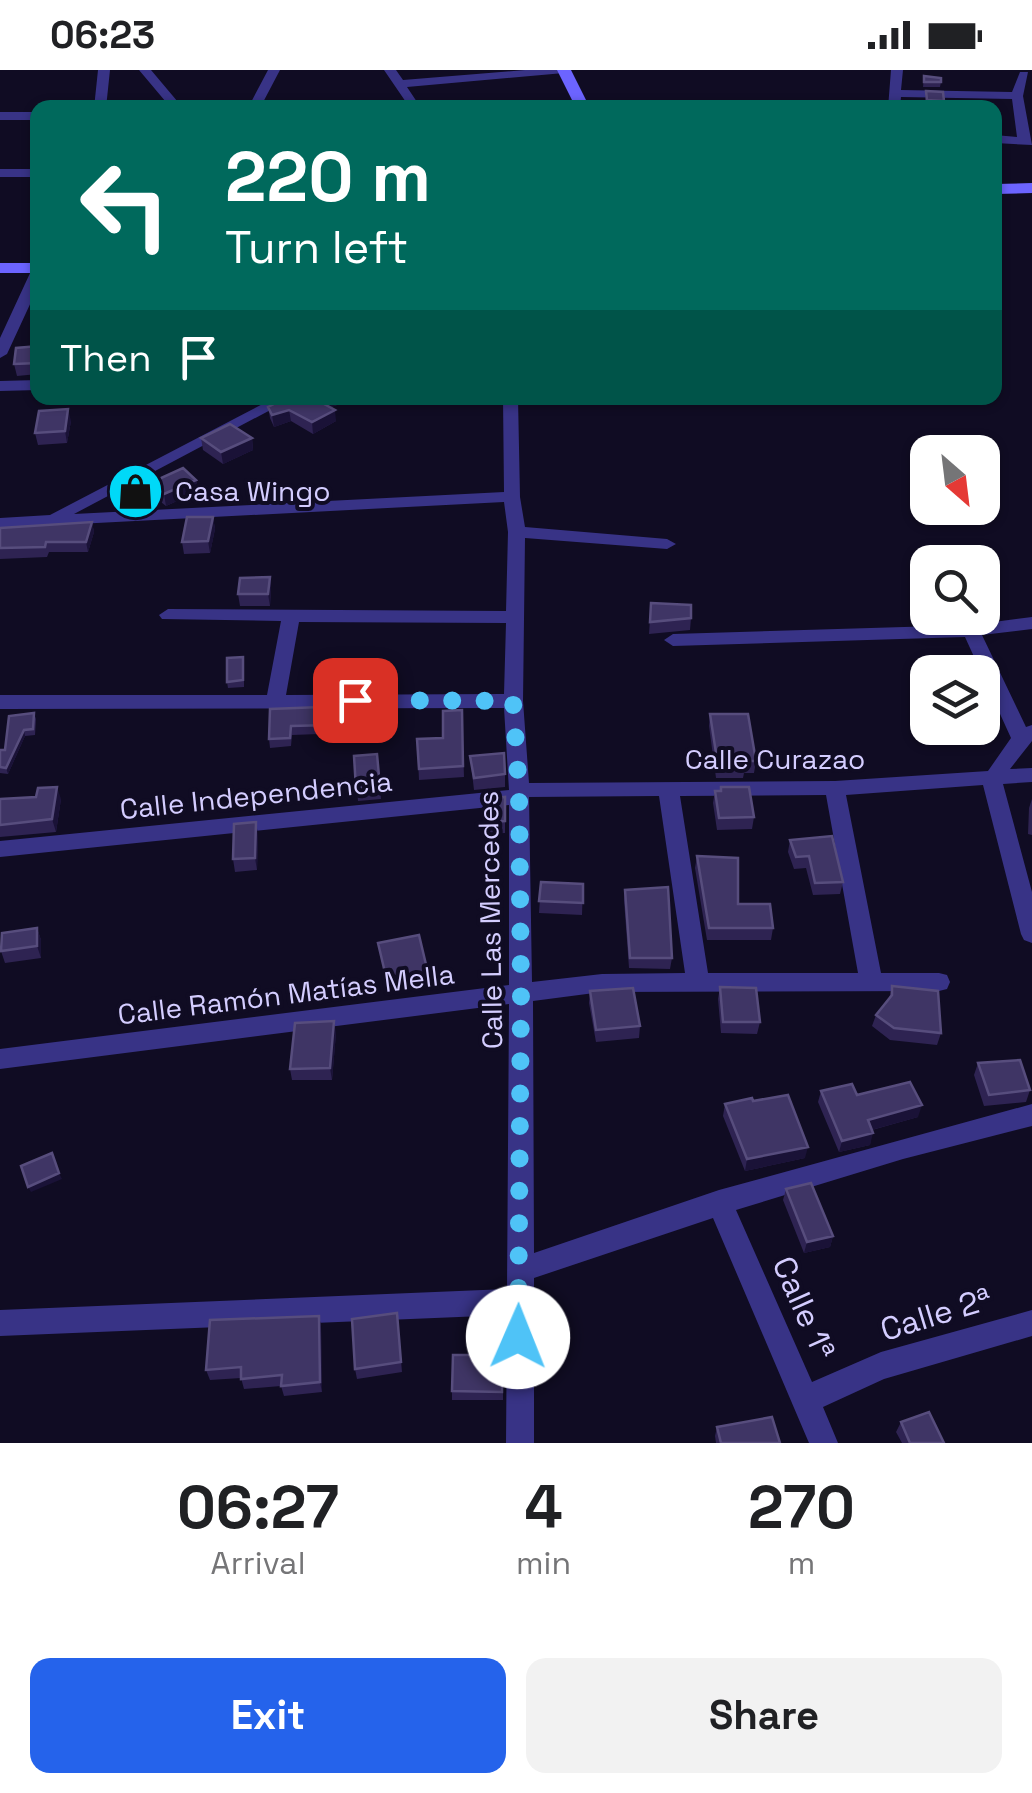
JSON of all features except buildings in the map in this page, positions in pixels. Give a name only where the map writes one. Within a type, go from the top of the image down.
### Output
[{"type":"street","points":[[101,100],[104,70]]},
{"type":"street","points":[[145,70],[171,100]]},
{"type":"street","points":[[258,100],[274,70]]},
{"type":"street","points":[[390,70],[411,100]]},
{"type":"street","points":[[401,84],[564,70],[579,100]]},
{"type":"street","points":[[894,100],[898,70]]},
{"type":"street","points":[[1002,140],[1028,140],[1017,96],[1024,74]]},
{"type":"street","points":[[894,93],[1017,96]]},
{"type":"street","points":[[0,116],[30,116]]},
{"type":"street","points":[[0,174],[30,173]]},
{"type":"street","points":[[1002,189],[1032,188]]},
{"type":"street","points":[[0,268],[30,270]]},
{"type":"street","points":[[0,354],[30,288]]},
{"type":"street","points":[[0,386],[30,385]]},
{"type":"street","points":[[52,520],[270,405]]},
{"type":"street","name":"Calle Las Mercedes","points":[[510,405],[512,497],[518,532],[513,701],[519,793],[521,995],[520,1443]]},
{"type":"street","points":[[0,523],[512,497]]},
{"type":"street","points":[[518,532],[667,544]]},
{"type":"street","points":[[276,700],[290,614]]},
{"type":"street","points":[[168,615],[513,617]]},
{"type":"street","points":[[1000,627],[1032,623]]},
{"type":"street","points":[[672,640],[910,632]]},
{"type":"street","points":[[974,635],[1027,735],[992,780],[1021,852],[1032,934]]},
{"type":"street","points":[[0,702],[513,701]]},
{"type":"street","name":"Calle Curazao","points":[[519,793],[835,788],[1032,775]]},
{"type":"street","points":[[668,788],[698,982]]},
{"type":"street","points":[[835,788],[871,981]]},
{"type":"street","name":"Calle Independencia","points":[[0,849],[519,793]]},
{"type":"street","name":"Calle Ramón Matías Mella","points":[[0,1059],[602,983],[939,982]]},
{"type":"street","points":[[522,1270],[719,1202],[916,1142],[1032,1114]]},
{"type":"street","name":"Calle 1ª","points":[[719,1202],[824,1443]]},
{"type":"street","points":[[0,1323],[518,1302]]},
{"type":"street","name":"Calle 2ª","points":[[806,1400],[881,1366],[1032,1323]]},
{"type":"place","name":"Casa Wingo","points":[[136,491]]},
{"type":"route","points":[[355,700],[513,701],[519,790],[521,995],[522,1270],[518,1337]]}]
